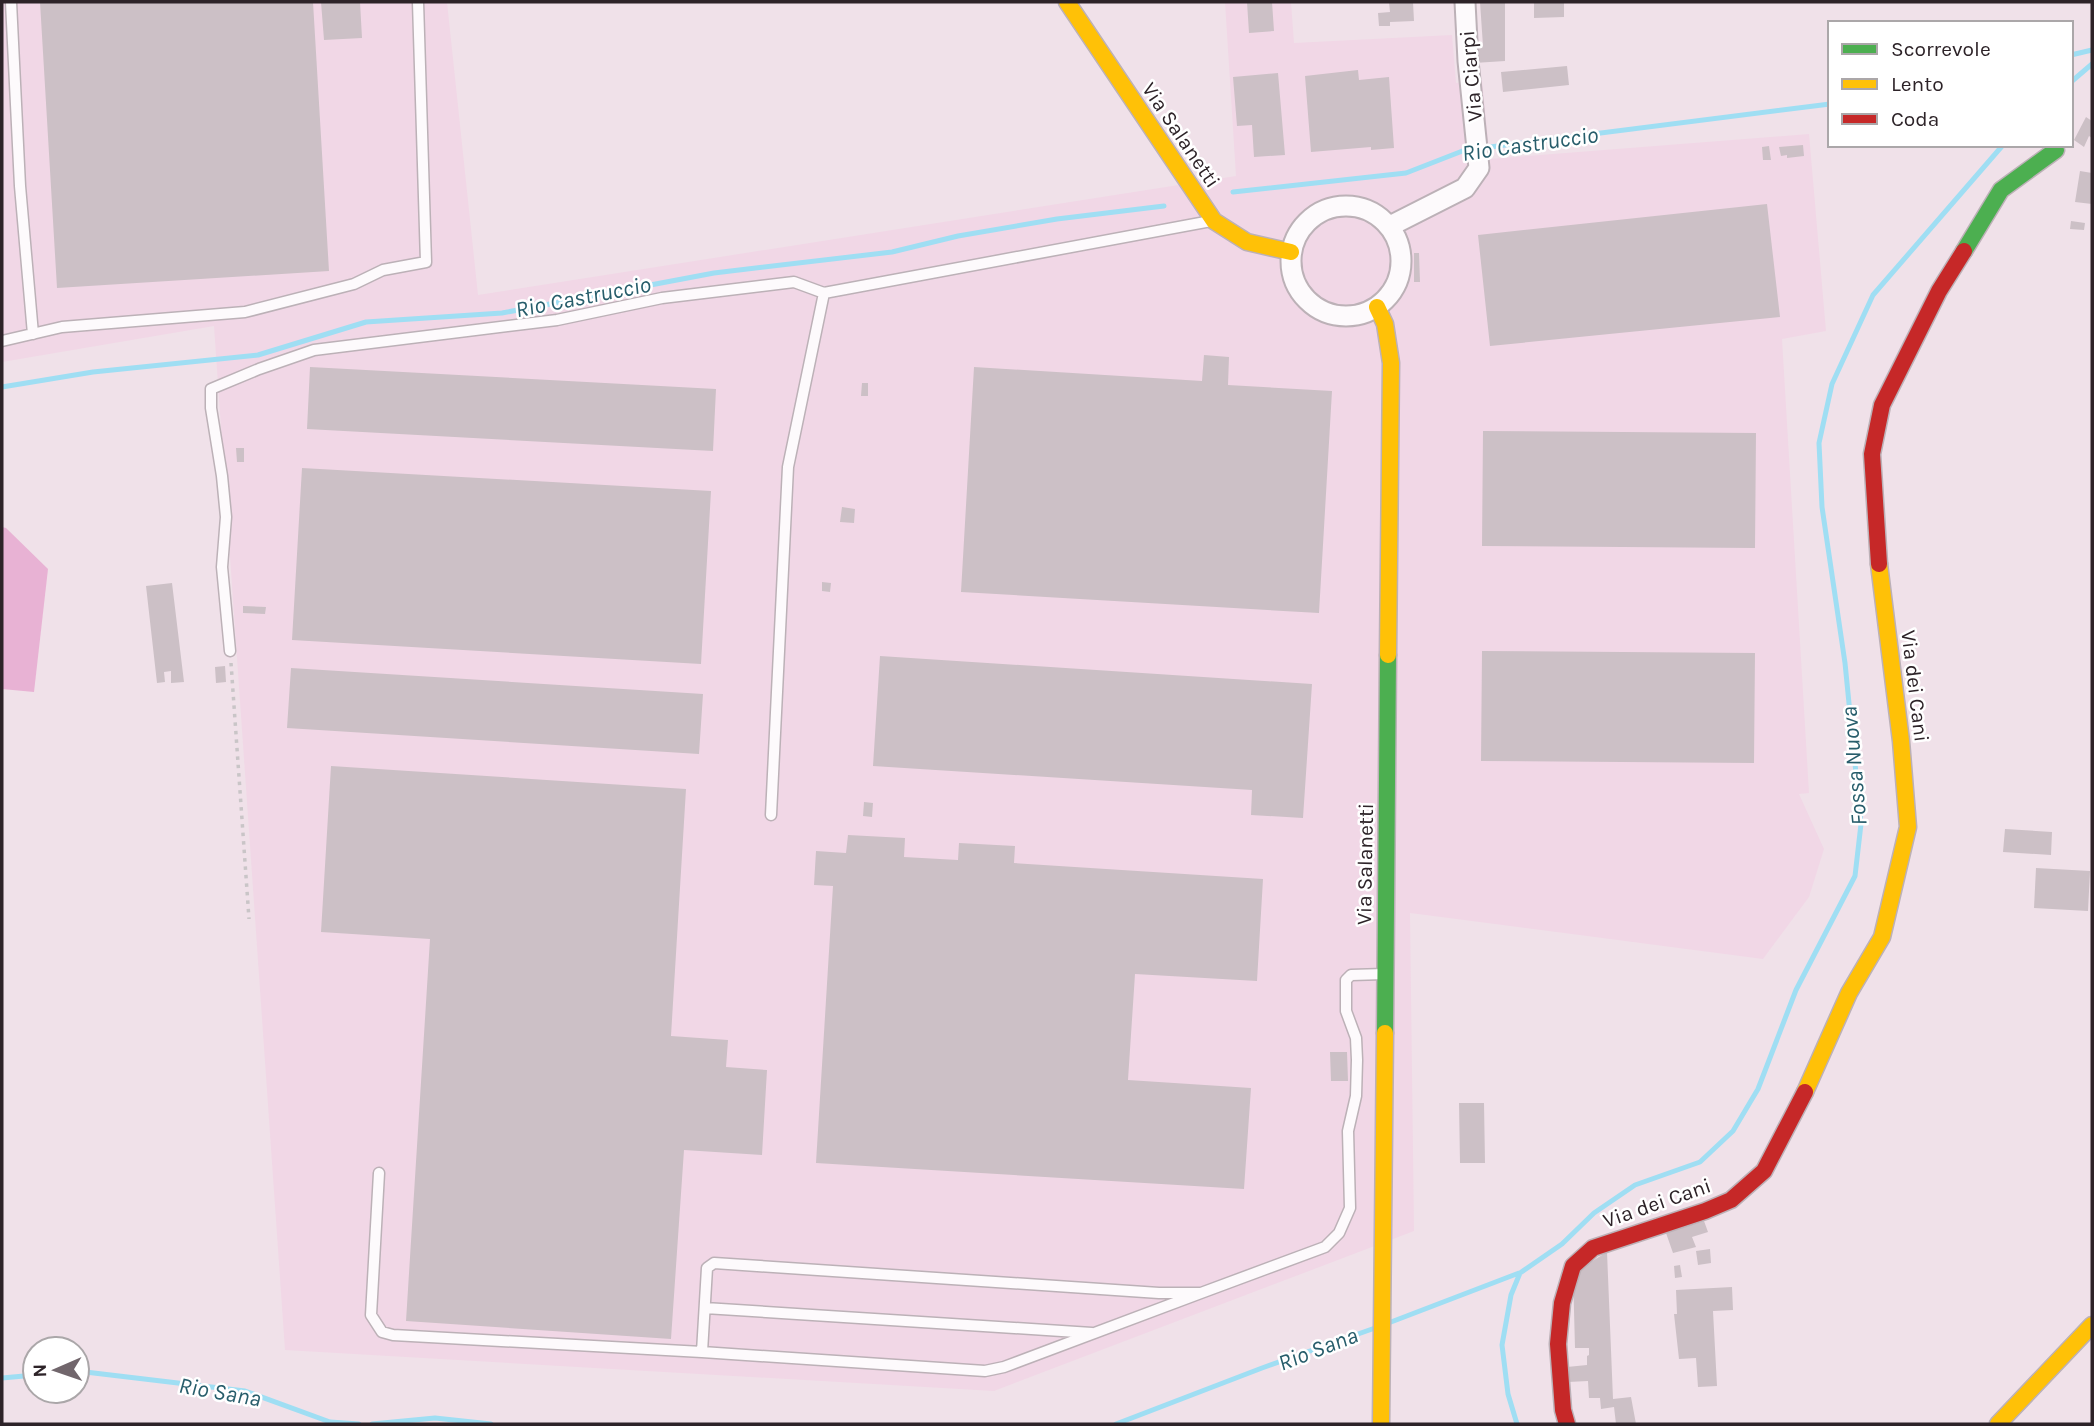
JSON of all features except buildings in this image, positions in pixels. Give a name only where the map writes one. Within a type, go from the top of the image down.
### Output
[{"type":"street","name":"Via Salanetti","points":[[1066,2],[1214,221],[1247,242],[1291,252]]},
{"type":"street","name":"Via Ciarpi","points":[[1390,226],[1465,188],[1479,168],[1465,2]]},
{"type":"street","name":"Via dei Cani","points":[[1567,1424],[1563,1410],[1558,1344],[1562,1303],[1573,1266],[1593,1248],[1731,1200],[1764,1171],[1814,1075],[1849,993],[1882,937],[1908,827],[1873,492],[1872,454],[1882,405],[1939,291],[2001,190],[2056,150]]},
{"type":"street","points":[[1341,205],[1360,206],[1377,214],[1390,226],[1399,242],[1401,269],[1391,295],[1377,307],[1360,315],[1342,317],[1324,312],[1309,302],[1297,288],[1291,270],[1291,252],[1297,234],[1308,220],[1324,210],[1341,205]]},
{"type":"street","name":"Via Salanetti","points":[[1377,307],[1385,324],[1391,363],[1381,1424]]},
{"type":"street","points":[[1998,1424],[2092,1325]]},
{"type":"lane","points":[[11,2],[20,186],[33,334]]},
{"type":"lane","points":[[2,341],[61,327],[245,312],[354,284],[383,271],[426,262],[418,2]]},
{"type":"lane","points":[[230,651],[222,568],[226,517],[211,408],[211,389],[314,350],[557,320],[662,298],[794,282],[824,293],[1214,221]]},
{"type":"lane","points":[[771,814],[788,467],[824,293]]},
{"type":"lane","points":[[379,1173],[371,1315],[382,1332],[393,1335],[985,1371],[1004,1367],[1095,1334],[1325,1247],[1339,1233],[1350,1208],[1348,1131],[1356,1096],[1357,1067],[1356,1038],[1346,1011],[1346,980],[1350,975],[1384,974]]},
{"type":"lane","points":[[702,1352],[707,1268],[714,1263],[1159,1293],[1201,1293]]},
{"type":"lane","points":[[705,1308],[1095,1334]]},
{"type":"path","points":[[230,651],[249,919]]},
{"type":"shaded area","points":[[2,2],[447,2],[478,295],[1236,176],[1225,2],[1291,2],[1294,43],[1452,35],[1456,83],[1482,80],[1490,159],[1809,134],[1826,331],[1782,339],[1809,793],[1799,794],[1824,849],[1809,897],[1763,959],[1410,913],[1414,1231],[994,1391],[285,1350],[214,326],[2,362]]},
{"type":"shaded area","points":[[2,527],[48,569],[34,692],[2,689]]},
{"type":"waterway","name":"Rio Castruccio","points":[[2073,55],[2092,50]]},
{"type":"waterway","name":"Fossa Nuova","points":[[2073,80],[2092,64]]},
{"type":"waterway","name":"Rio Castruccio","points":[[1482,148],[1828,104]]},
{"type":"waterway","name":"Fossa Nuova","points":[[1517,1424],[1508,1394],[1502,1345],[1511,1295],[1520,1273],[1562,1244],[1594,1213],[1635,1185],[1700,1162],[1733,1131],[1758,1089],[1796,990],[1855,876],[1861,824],[1845,663],[1822,507],[1819,443],[1832,384],[1873,295],[2001,147]]},
{"type":"waterway","name":"Rio Castruccio","points":[[1233,192],[1406,173],[1473,149]]},
{"type":"waterway","name":"Rio Castruccio","points":[[2,387],[93,372],[258,355],[366,322],[502,313],[714,273],[892,252],[958,236],[1057,219],[1164,206]]},
{"type":"waterway","name":"Rio Sana","points":[[1391,1322],[1519,1273]]},
{"type":"waterway","name":"Rio Sana","points":[[1116,1424],[1375,1328]]},
{"type":"waterway","name":"Rio Sana","points":[[91,1373],[245,1391],[330,1422],[359,1424]]},
{"type":"waterway","name":"Rio Sana","points":[[2,1378],[21,1376]]},
{"type":"waterway","name":"Rio Sana","points":[[372,1424],[435,1418],[491,1424]]},
{"type":"traffic: fast","points":[[1964,251],[2001,190],[2056,150]]},
{"type":"traffic: fast","points":[[1385,1033],[1388,655]]},
{"type":"traffic: slow","points":[[1067,2],[1214,221],[1247,242],[1291,252]]},
{"type":"traffic: slow","points":[[1377,307],[1385,324],[1391,363],[1388,655]]},
{"type":"traffic: slow","points":[[1805,1092],[1849,993],[1882,937],[1908,827],[1901,741],[1879,564]]},
{"type":"traffic: slow","points":[[1381,1424],[1385,1033]]},
{"type":"traffic: slow","points":[[1998,1424],[2092,1325]]},
{"type":"traffic: jam","points":[[1879,564],[1872,454],[1882,405],[1939,291],[1964,251]]},
{"type":"traffic: jam","points":[[1567,1424],[1563,1410],[1558,1344],[1562,1303],[1573,1266],[1593,1248],[1731,1200],[1764,1171],[1805,1092]]}]
